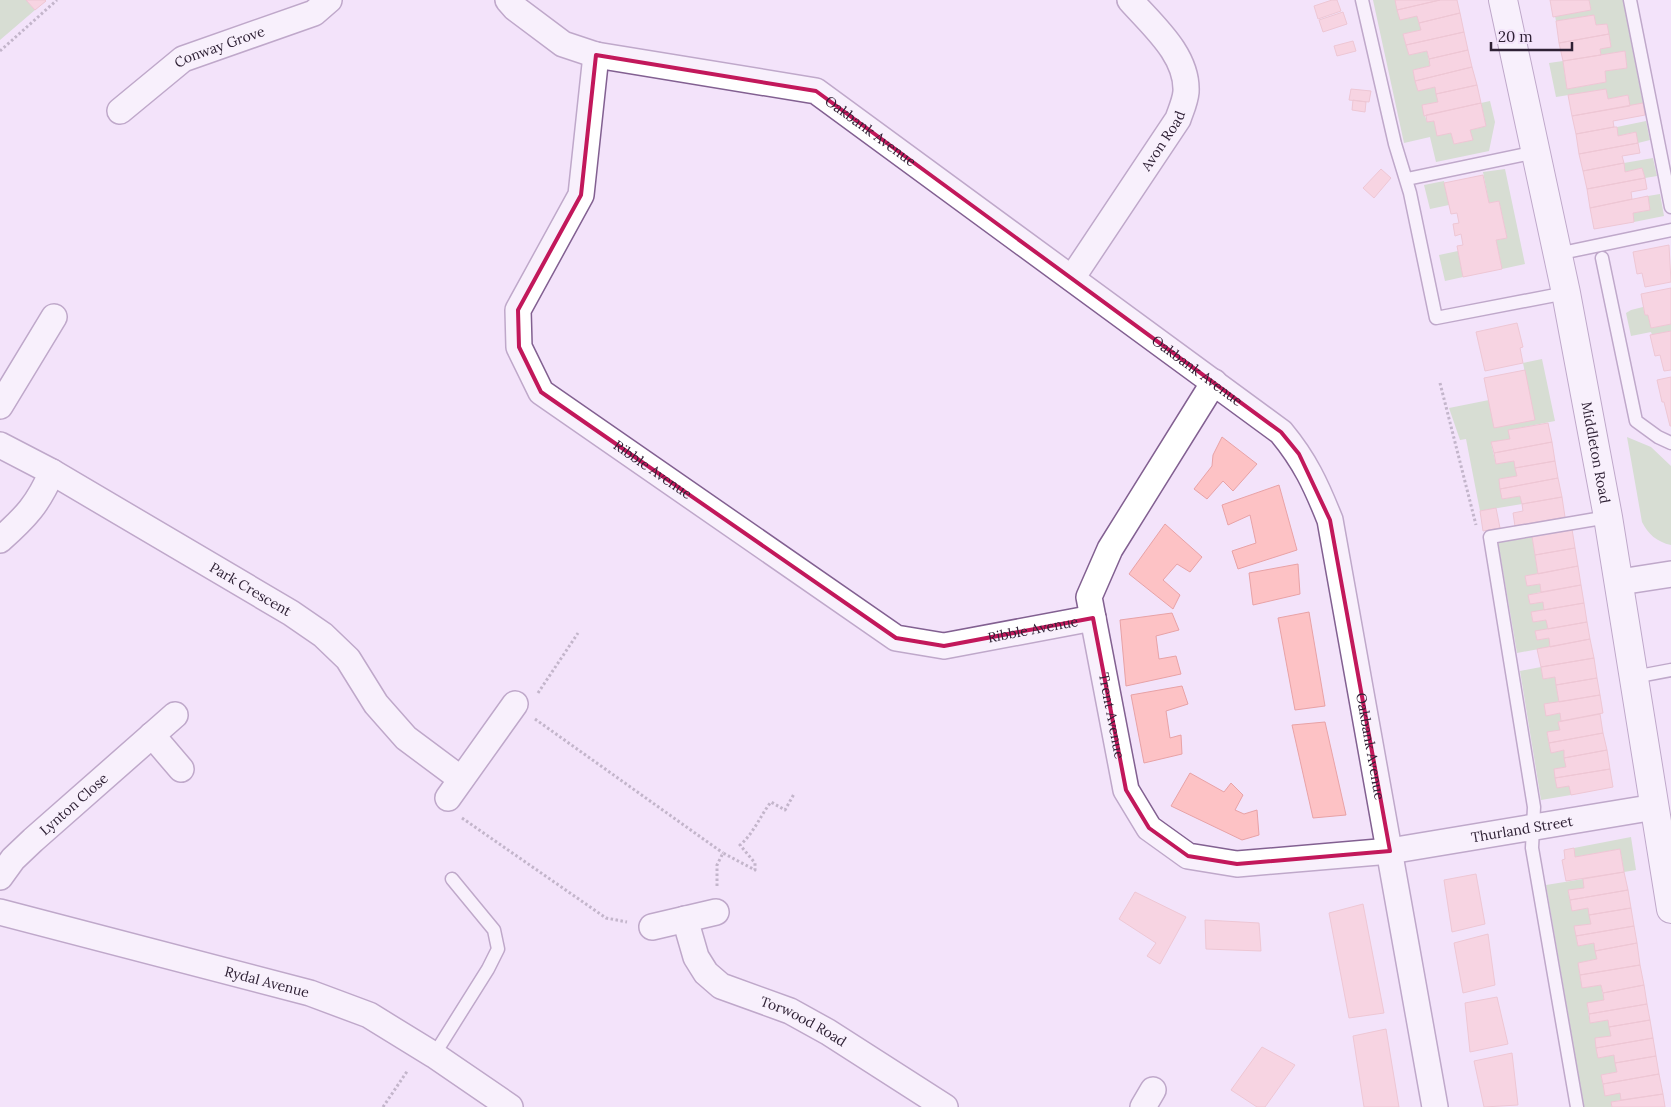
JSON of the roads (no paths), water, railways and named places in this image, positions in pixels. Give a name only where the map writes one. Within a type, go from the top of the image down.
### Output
[{"type":"main road","name":"Middleton Road","points":[[1503,0],[1566,293],[1608,517],[1620,582],[1671,909]]},
{"type":"street","name":"Conway Grove","points":[[120,111],[183,59],[314,13],[329,0]]},
{"type":"street","name":"Oakbank Avenue","points":[[508,0],[563,44],[596,55],[816,91],[1281,432],[1299,454],[1316,483],[1330,520],[1436,1107]]},
{"type":"street","name":"Avon Road","points":[[1072,278],[1178,118],[1184,106],[1186,91],[1182,68],[1168,43],[1130,0]]},
{"type":"street","name":"Ribble Avenue","points":[[596,55],[581,195],[518,310],[519,347],[541,392],[896,638],[944,646],[1093,618]]},
{"type":"street","points":[[0,406],[54,317]]},
{"type":"street","name":"Trent Avenue","points":[[1214,382],[1110,550],[1089,597],[1126,790],[1149,828],[1188,856],[1237,864],[1390,851]]},
{"type":"street","name":"Park Crescent","points":[[0,445],[52,472],[283,608],[323,635],[348,659],[376,704],[454,788],[525,701]]},
{"type":"street","points":[[0,540],[33,508],[52,472]]},
{"type":"street","points":[[1620,582],[1671,574]]},
{"type":"street","name":"Lynton Close","points":[[0,877],[14,859],[33,840],[176,715]]},
{"type":"street","points":[[152,735],[181,769]]},
{"type":"street","name":"Thurland Street","points":[[1390,851],[1655,807]]},
{"type":"street","name":"Rydal Avenue","points":[[0,912],[310,993],[369,1015],[510,1107]]},
{"type":"street","points":[[652,927],[716,912]]},
{"type":"street","name":"Torwood Road","points":[[685,919],[696,957],[706,973],[720,986],[790,1011],[946,1107]]},
{"type":"lane","points":[[1362,0],[1396,144],[1407,179],[1436,318],[1566,293]]},
{"type":"lane","points":[[1630,0],[1671,207]]},
{"type":"lane","points":[[1407,179],[1536,152]]},
{"type":"lane","points":[[1557,254],[1671,230]]},
{"type":"lane","points":[[1602,258],[1636,421],[1668,442]]},
{"type":"lane","points":[[1577,1107],[1532,848],[1534,807],[1490,537],[1608,517]]},
{"type":"lane","points":[[1634,677],[1671,670]]},
{"type":"lane","points":[[428,1052],[488,969],[498,949],[494,930],[452,879]]}]
